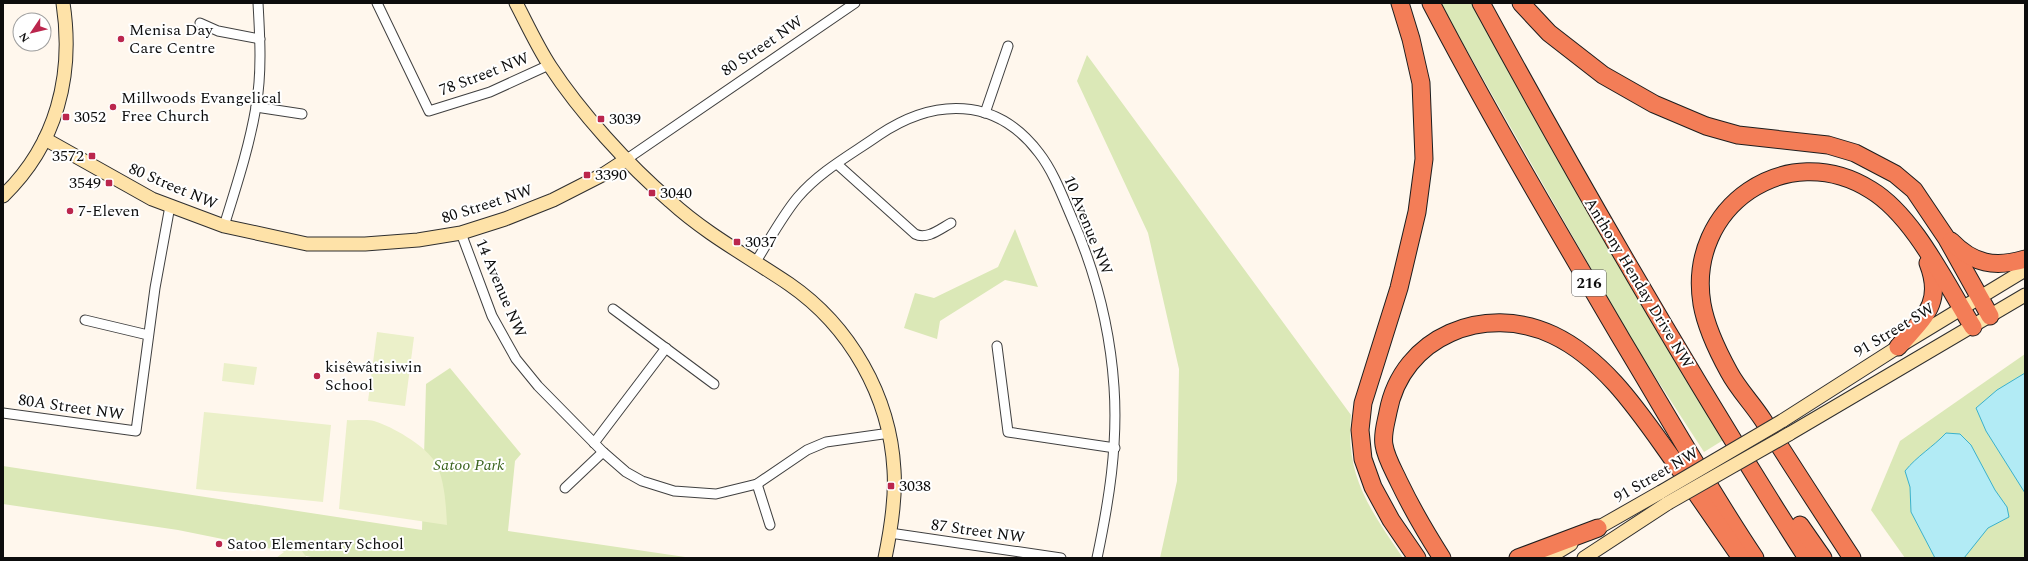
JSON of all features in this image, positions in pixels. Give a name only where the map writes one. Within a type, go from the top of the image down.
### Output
[{"type":"highway","points":[[1400,3],[1421,84],[1424,159],[1417,212],[1412,235],[1399,288],[1363,403],[1360,430],[1362,459],[1373,487],[1417,558]]},
{"type":"highway","name":"216","points":[[1431,3],[1555,226],[1695,463],[1755,558]]},
{"type":"highway","name":"Anthony Henday Drive NW","points":[[1481,3],[1564,156],[1618,248],[1722,421],[1807,558]]},
{"type":"highway","points":[[1521,3],[1549,33],[1591,66],[1603,75],[1654,104],[1706,126],[1738,135],[1828,145],[1854,153],[1895,174],[1914,190],[1947,239],[1990,316]]},
{"type":"highway","points":[[1852,558],[1762,418],[1729,372],[1708,325],[1702,305],[1700,282],[1702,260],[1722,216],[1738,199],[1755,185],[1780,176],[1801,172],[1827,172],[1848,178],[1871,190],[1894,206],[1917,237],[1973,326]]},
{"type":"highway","points":[[1932,217],[1952,242],[1965,254],[1986,263],[2010,263],[2025,259]]},
{"type":"highway","points":[[1898,347],[1928,311],[1934,294],[1933,276],[1917,237]]},
{"type":"highway","points":[[1454,558],[1439,553],[1419,523],[1387,456],[1384,445],[1384,428],[1390,400],[1397,383],[1427,345],[1462,328],[1484,322],[1506,322],[1532,327],[1553,335],[1584,354],[1631,402],[1666,449],[1741,558]]},
{"type":"highway","points":[[1722,421],[1770,480],[1823,558]]},
{"type":"highway","points":[[1518,558],[1598,528]]},
{"type":"highway","points":[[1402,536],[1412,558]]},
{"type":"street","points":[[3,196],[27,168],[45,139],[58,105],[66,70],[67,36],[63,3]]},
{"type":"street","points":[[224,226],[243,164],[256,107],[261,49],[258,3]]},
{"type":"street","name":"78 Street NW","points":[[378,3],[430,111],[490,92],[549,65]]},
{"type":"street","points":[[516,3],[549,65],[582,110],[627,159],[675,205],[705,229],[810,300],[840,330],[862,362],[881,403],[890,433],[894,471],[894,503],[886,558]]},
{"type":"street","name":"80 Street NW","points":[[45,139],[128,187],[170,206],[224,226],[307,244],[372,244],[418,240],[462,233],[505,219],[553,200],[604,174],[855,3]]},
{"type":"street","points":[[200,23],[218,31],[260,39]]},
{"type":"street","points":[[755,263],[798,197],[814,181],[887,130],[914,116],[935,110],[950,108],[985,112],[1008,46]]},
{"type":"street","points":[[256,107],[302,114]]},
{"type":"street","name":"10 Avenue NW","points":[[985,112],[1013,127],[1028,140],[1044,161],[1067,206],[1085,249],[1098,287],[1111,353],[1115,406],[1115,448],[1108,505],[1097,558]]},
{"type":"street","points":[[837,164],[915,234],[921,237],[951,224]]},
{"type":"street","points":[[85,320],[148,335],[162,242],[170,206]]},
{"type":"street","name":"14 Avenue NW","points":[[462,233],[492,316],[509,348],[538,386],[603,452],[626,472],[642,481],[674,491],[716,494],[757,484]]},
{"type":"street","name":"91 Street SW","points":[[1782,421],[1898,347],[2025,270]]},
{"type":"street","points":[[1973,326],[2025,295]]},
{"type":"street","points":[[613,309],[714,384]]},
{"type":"street","name":"91 Street NW","points":[[1548,558],[1598,528],[1664,498],[1790,434],[1973,326]]},
{"type":"street","name":"80A Street NW","points":[[3,412],[136,431],[148,335]]},
{"type":"street","points":[[997,346],[1008,432],[1115,448]]},
{"type":"street","points":[[594,443],[666,348]]},
{"type":"street","name":"91 Street NW","points":[[1584,558],[1664,498],[1782,421]]},
{"type":"street","points":[[770,525],[757,484],[807,450],[826,442],[890,433]]},
{"type":"street","points":[[565,488],[603,452]]},
{"type":"street","name":"87 Street NW","points":[[890,534],[1061,558]]},
{"type":"green space","points":[[1440,3],[1474,3],[1725,439],[1704,452],[1634,344]]},
{"type":"green space","points":[[1087,55],[1351,415],[1350,437],[1356,475],[1370,508],[1403,558],[1160,558],[1177,481],[1179,369],[1148,233],[1077,81]]},
{"type":"green space","points":[[1015,229],[1038,287],[1005,280],[940,321],[937,339],[904,328],[915,293],[934,298],[998,267]]},
{"type":"green space","points":[[377,332],[414,337],[405,406],[368,401]]},
{"type":"green space","points":[[2025,354],[2025,558],[1905,558],[1871,510],[1900,441]]},
{"type":"green space","points":[[224,363],[257,367],[254,385],[222,381]]},
{"type":"green space","name":"Satoo Park","points":[[450,368],[521,454],[515,461],[508,531],[692,558],[316,558],[178,530],[3,504],[3,466],[422,530],[426,384]]},
{"type":"green space","points":[[204,412],[331,425],[323,502],[196,489]]},
{"type":"green space","points":[[347,420],[371,420],[382,424],[415,442],[428,453],[437,466],[440,474],[445,500],[447,525],[339,509]]},
{"type":"green space","points":[[296,543],[307,558],[276,558]]},
{"type":"water","points":[[2025,373],[2025,493],[1986,431],[1976,408],[1997,390]]},
{"type":"water","points":[[1946,433],[1960,434],[1971,445],[1995,490],[2007,507],[2009,517],[1988,528],[1964,558],[1935,558],[1911,512],[1910,487],[1905,471]]},
{"type":"place","name":"Menisa Day Care Centre","points":[[121,39]]},
{"type":"place","name":"Millwoods Evangelical Free Church","points":[[113,107]]},
{"type":"place","name":"3052","points":[[66,117]]},
{"type":"place","name":"3039","points":[[601,119]]},
{"type":"place","name":"3572","points":[[92,156]]},
{"type":"place","name":"3390","points":[[587,175]]},
{"type":"place","name":"3549","points":[[109,183]]},
{"type":"place","name":"3040","points":[[652,193]]},
{"type":"place","name":"7-Eleven","points":[[70,211]]},
{"type":"place","name":"3037","points":[[737,242]]},
{"type":"place","name":"kisêwâtisiwin School","points":[[317,376]]},
{"type":"place","name":"3038","points":[[891,486]]},
{"type":"place","name":"Satoo Elementary School","points":[[219,544]]}]
